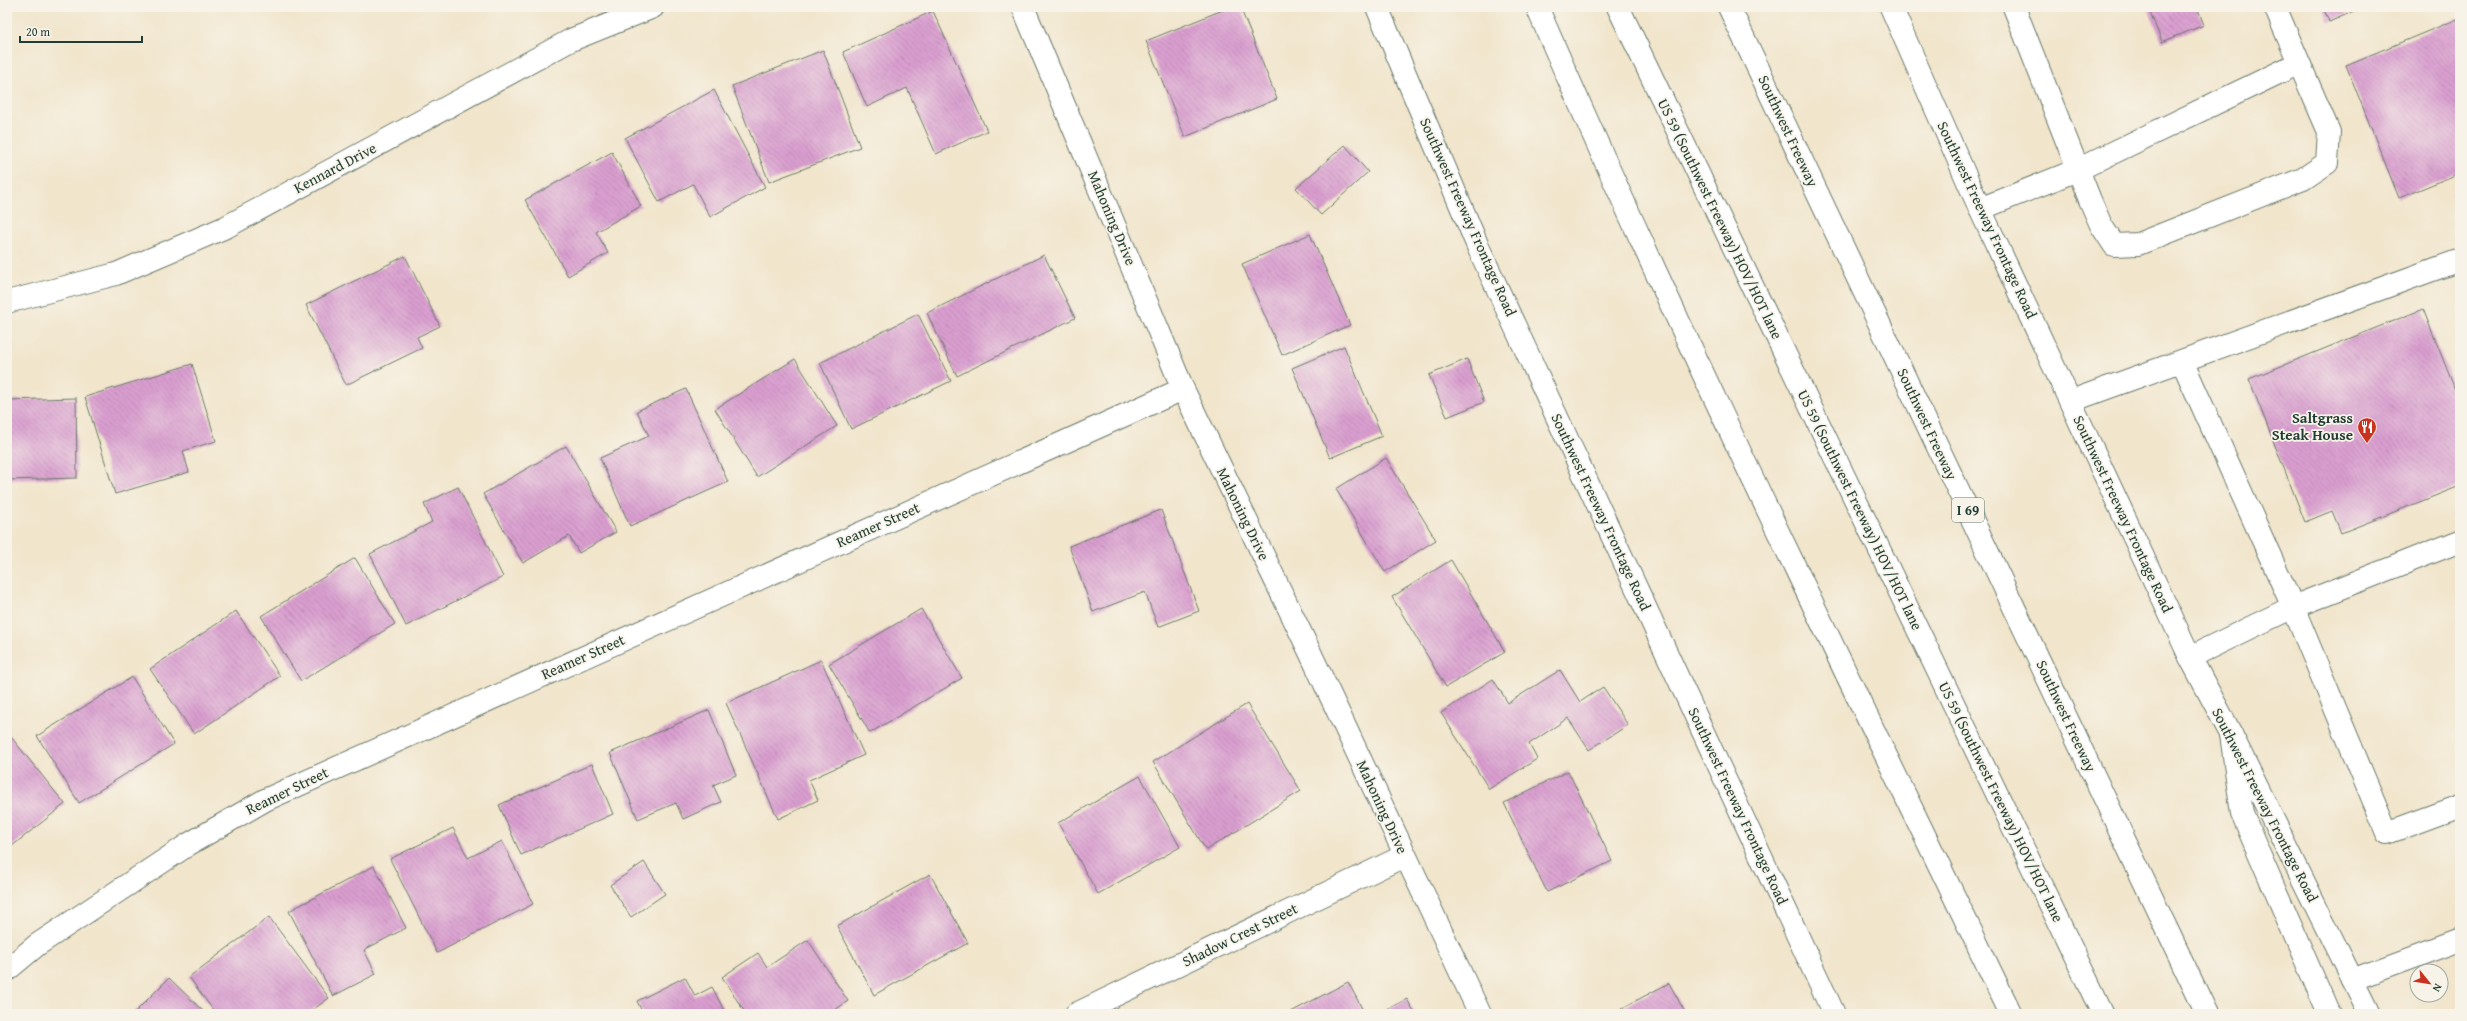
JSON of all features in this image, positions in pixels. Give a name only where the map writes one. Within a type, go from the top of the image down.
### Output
[{"type":"main road","name":"Kennard Drive","points":[[7,302],[116,274],[226,227],[571,40],[653,7]]},
{"type":"main road","name":"Mahoning Drive","points":[[1023,7],[1183,389],[1308,648],[1404,856],[1480,1014]]},
{"type":"main road","name":"Southwest Freeway Frontage Road","points":[[1377,7],[1480,249],[1834,1014]]},
{"type":"main road","points":[[1537,7],[1631,220],[1697,363],[2011,1014]]},
{"type":"main road","name":"US 59 (Southwest Freeway) HOV/HOT lane","points":[[1618,7],[2103,1014]]},
{"type":"main road","name":"Southwest Freeway","points":[[1729,7],[2207,1014]]},
{"type":"main road","name":"Southwest Freeway Frontage Road","points":[[1891,7],[1980,209],[2190,656],[2231,734],[2369,1014]]},
{"type":"main road","points":[[2014,7],[2077,170],[2101,225],[2114,246],[2138,244],[2303,179],[2327,163],[2329,132],[2275,7]]},
{"type":"main road","points":[[1980,209],[2077,170],[2299,63]]},
{"type":"main road","points":[[2071,401],[2460,260]]},
{"type":"main road","points":[[2182,361],[2293,607],[2387,832],[2460,806]]},
{"type":"main road","name":"Reamer Street","points":[[7,970],[37,945],[182,848],[265,800],[1183,389]]},
{"type":"main road","points":[[2190,656],[2293,607],[2460,541]]},
{"type":"main road","points":[[2231,734],[2242,814],[2329,1014]]},
{"type":"main road","name":"Shadow Crest Street","points":[[1076,1014],[1404,856]]},
{"type":"main road","points":[[2352,980],[2460,940]]},
{"type":"shaded area","points":[[2460,189],[2460,219],[2450,193]]},
{"type":"building","points":[[1230,7],[1240,7],[1277,99],[1185,137],[1146,41]]},
{"type":"building","points":[[2148,7],[2197,7],[2204,25],[2162,42]]},
{"type":"building","points":[[2323,7],[2364,7],[2329,22]]},
{"type":"building","points":[[933,11],[987,131],[936,154],[907,88],[867,107],[843,52]]},
{"type":"building","points":[[2460,18],[2460,173],[2399,198],[2346,65]]},
{"type":"building","points":[[823,50],[860,147],[769,182],[732,86]]},
{"type":"building","points":[[714,90],[765,187],[710,217],[693,184],[659,202],[625,138]]},
{"type":"building","points":[[1345,145],[1368,172],[1321,215],[1296,188]]},
{"type":"building","points":[[612,152],[641,206],[596,232],[608,253],[568,276],[525,200]]},
{"type":"building","points":[[1310,234],[1350,325],[1282,355],[1242,264]]},
{"type":"building","points":[[1044,255],[1075,318],[957,376],[927,313]]},
{"type":"building","points":[[405,256],[440,326],[417,337],[422,348],[346,385],[306,305]]},
{"type":"building","name":"Saltgrass Steak House","points":[[2423,309],[2460,402],[2460,486],[2341,533],[2332,511],[2305,522],[2249,379]]},
{"type":"building","points":[[918,314],[951,381],[851,429],[820,363]]},
{"type":"building","points":[[1344,346],[1382,436],[1330,458],[1292,368]]},
{"type":"building","points":[[795,359],[837,426],[757,477],[715,409]]},
{"type":"building","points":[[1467,359],[1484,402],[1447,417],[1429,375]]},
{"type":"building","points":[[192,364],[216,441],[183,451],[189,472],[115,494],[85,397]]},
{"type":"building","points":[[686,389],[728,482],[630,526],[600,458],[649,436],[637,411]]},
{"type":"building","points":[[76,398],[77,478],[7,480],[7,400]]},
{"type":"building","points":[[566,446],[616,532],[579,553],[569,536],[523,563],[483,494]]},
{"type":"building","points":[[1386,458],[1436,540],[1385,572],[1336,489]]},
{"type":"building","points":[[458,487],[503,577],[406,626],[370,554],[432,522],[424,504]]},
{"type":"building","points":[[1161,510],[1199,611],[1158,627],[1145,592],[1093,612],[1069,546]]},
{"type":"building","points":[[355,558],[395,624],[301,681],[261,616]]},
{"type":"building","points":[[1451,560],[1505,652],[1446,687],[1392,597]]},
{"type":"building","points":[[921,609],[962,678],[870,733],[829,664]]},
{"type":"building","points":[[236,611],[280,676],[194,734],[150,669]]},
{"type":"building","points":[[821,660],[864,755],[809,780],[818,800],[778,819],[726,703]]},
{"type":"building","points":[[1560,670],[1580,702],[1603,687],[1628,725],[1589,750],[1568,718],[1529,744],[1537,759],[1489,789],[1441,713],[1493,679],[1508,703]]},
{"type":"building","points":[[132,677],[174,744],[79,803],[37,736]]},
{"type":"building","points":[[1247,704],[1301,791],[1206,850],[1153,762]]},
{"type":"building","points":[[709,710],[736,775],[713,785],[721,802],[683,819],[676,803],[638,819],[610,753]]},
{"type":"building","points":[[7,732],[65,804],[7,850]]},
{"type":"building","points":[[592,764],[613,814],[521,855],[499,805]]},
{"type":"building","points":[[1568,771],[1612,861],[1547,892],[1504,803]]},
{"type":"building","points":[[1140,776],[1180,847],[1098,894],[1058,823]]},
{"type":"building","points":[[453,828],[468,858],[502,841],[533,904],[437,953],[390,859]]},
{"type":"building","points":[[644,862],[665,894],[631,917],[610,885]]},
{"type":"building","points":[[374,866],[406,928],[364,950],[376,974],[333,996],[289,911]]},
{"type":"building","points":[[930,874],[968,943],[874,995],[837,926]]},
{"type":"building","points":[[269,917],[329,998],[307,1014],[216,1014],[189,977]]},
{"type":"building","points":[[808,940],[848,1001],[829,1014],[746,1014],[722,977],[758,953],[767,967]]},
{"type":"building","points":[[685,977],[695,996],[712,987],[726,1014],[643,1014],[637,1001]]},
{"type":"building","points":[[169,978],[206,1014],[133,1014]]},
{"type":"building","points":[[1348,982],[1365,1014],[1292,1014],[1291,1012]]},
{"type":"building","points":[[1669,983],[1686,1014],[1613,1013]]},
{"type":"building","points":[[1407,999],[1415,1014],[1378,1014]]},
{"type":"place","name":"Saltgrass Steak House","points":[[2367,444]]}]
